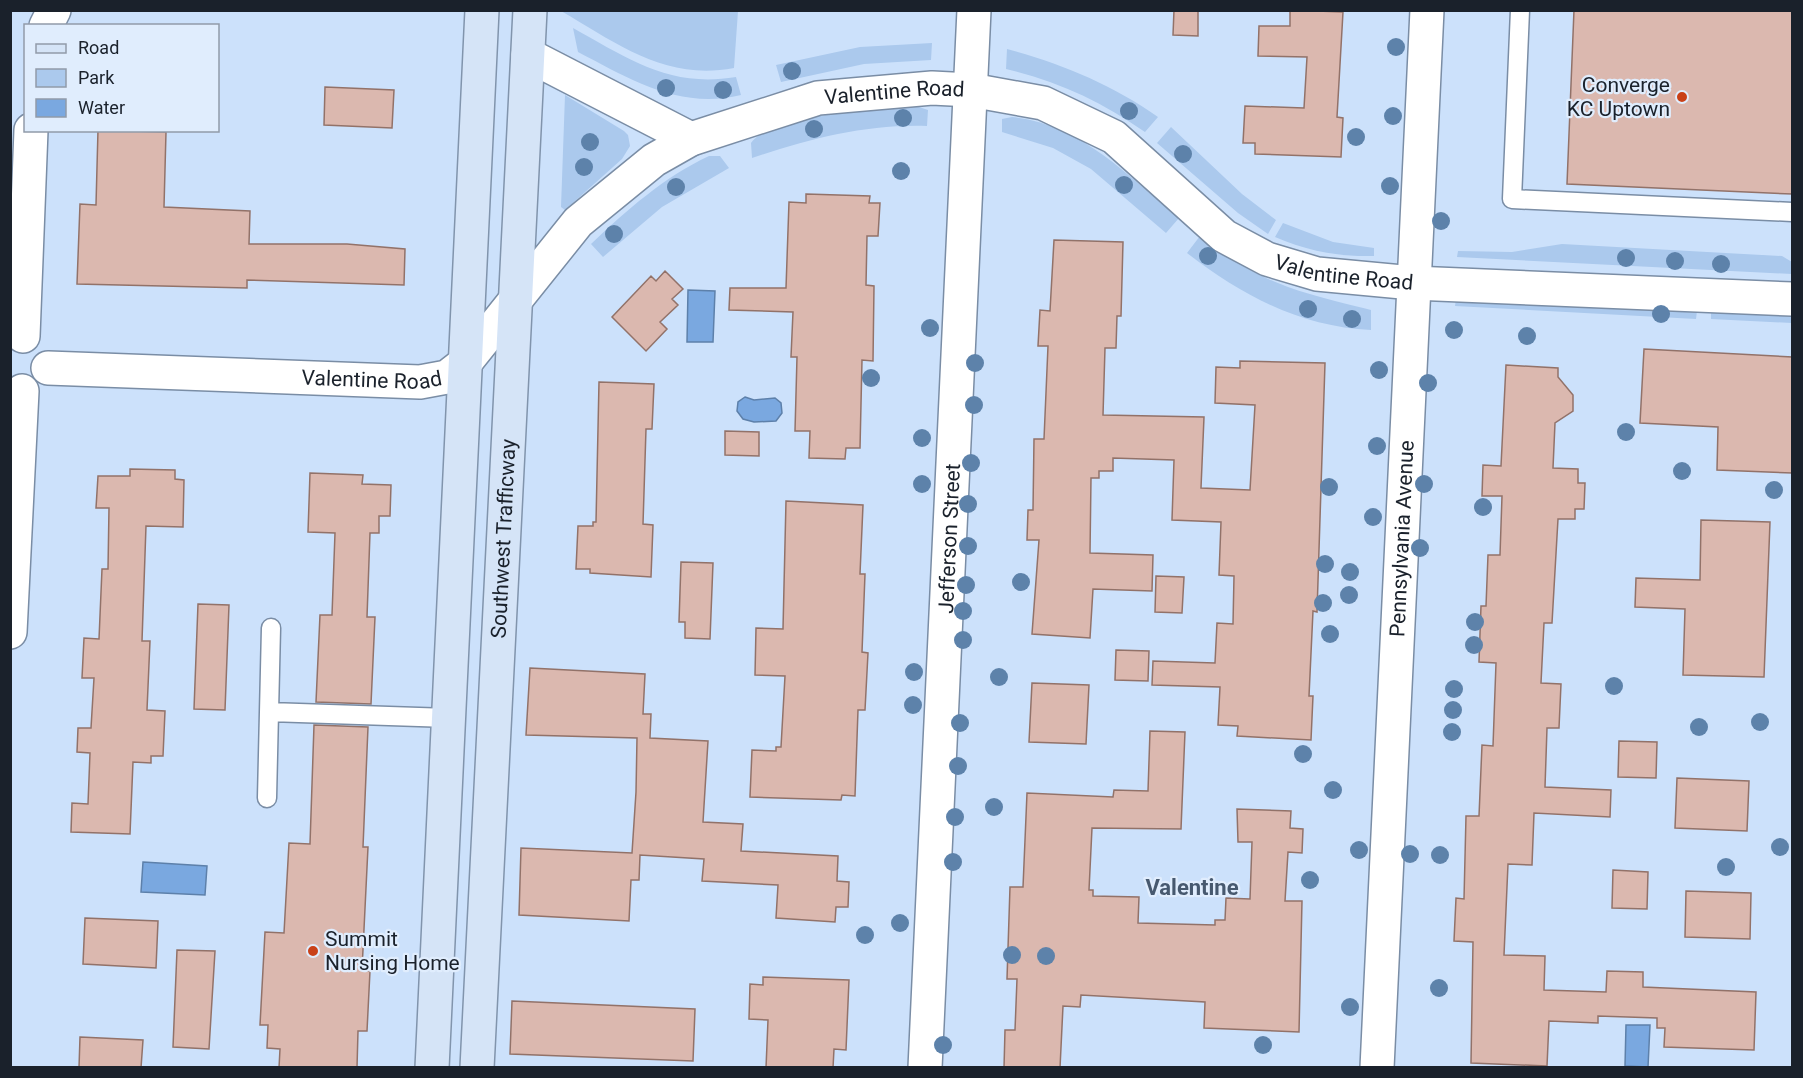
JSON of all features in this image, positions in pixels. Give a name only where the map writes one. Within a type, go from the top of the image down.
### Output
[{"type":"main road","points":[[432,1068],[482,10]]},
{"type":"main road","name":"Southwest Trafficway","points":[[477,1068],[530,10]]},
{"type":"street","points":[[47,24],[54,10]]},
{"type":"street","name":"Jefferson Street","points":[[925,1068],[974,10]]},
{"type":"street","name":"Pennsylvania Avenue","points":[[1377,1068],[1427,10]]},
{"type":"street","points":[[528,55],[691,139]]},
{"type":"street","name":"Valentine Road","points":[[48,368],[420,382],[447,377],[465,363],[578,222],[654,160],[691,139],[818,98],[932,88],[971,90],[1043,103],[1114,137],[1224,236],[1267,259],[1317,274],[1413,283],[1792,299]]},
{"type":"street","points":[[10,632],[16,390],[39,384],[48,368],[48,359],[39,343],[17,337],[31,132]]},
{"type":"lane","points":[[1520,10],[1512,199],[1792,212]]},
{"type":"lane","points":[[267,798],[271,628]]},
{"type":"lane","points":[[269,712],[449,718]]},
{"type":"green space","points":[[561,11],[738,11],[734,68],[709,71],[664,64],[623,47]]},
{"type":"green space","points":[[573,28],[632,60],[670,75],[712,79],[736,77],[741,95],[718,99],[697,98],[656,89],[578,52]]},
{"type":"green space","points":[[932,43],[931,60],[864,64],[781,82],[776,65],[860,47]]},
{"type":"green space","points":[[1007,49],[1086,76],[1158,117],[1145,132],[1079,94],[1044,80],[1006,69]]},
{"type":"green space","points":[[565,95],[624,131],[628,135],[630,146],[622,159],[565,210],[561,207]]},
{"type":"green space","points":[[913,105],[928,110],[927,126],[882,127],[838,134],[752,158],[751,143],[761,134],[779,126],[826,115]]},
{"type":"green space","points":[[1012,117],[1037,122],[1082,141],[1122,169],[1179,218],[1166,233],[1091,169],[1053,148],[1002,132],[1002,119]]},
{"type":"green space","points":[[1171,127],[1242,194],[1276,220],[1268,234],[1238,213],[1157,143]]},
{"type":"green space","points":[[709,156],[720,156],[729,168],[662,207],[603,257],[591,244],[661,184]]},
{"type":"green space","points":[[1283,223],[1333,242],[1374,248],[1374,256],[1336,254],[1287,242],[1275,237]]},
{"type":"green space","points":[[1200,236],[1261,276],[1322,298],[1371,310],[1371,330],[1320,323],[1250,295],[1187,253]]},
{"type":"green space","points":[[1562,244],[1782,256],[1792,262],[1792,274],[1457,257],[1458,251],[1512,252]]},
{"type":"green space","points":[[1456,299],[1697,311],[1696,319],[1455,306]]},
{"type":"green space","points":[[1711,312],[1792,316],[1792,323],[1711,319]]},
{"type":"water","points":[[688,290],[715,291],[713,342],[687,342]]},
{"type":"water","points":[[745,397],[754,400],[775,398],[781,403],[782,413],[776,421],[754,422],[743,419],[737,411],[738,402]]},
{"type":"water","points":[[143,862],[207,866],[205,895],[141,892]]},
{"type":"water","points":[[1626,1025],[1650,1025],[1648,1067],[1625,1066]]},
{"type":"building","points":[[1174,10],[1198,10],[1198,36],[1173,35]]},
{"type":"building","points":[[1290,10],[1343,12],[1337,117],[1343,118],[1341,157],[1255,154],[1255,143],[1243,143],[1245,106],[1304,108],[1307,57],[1258,56],[1259,26],[1290,26]]},
{"type":"building","name":"Converge KC Uptown","points":[[1574,10],[1792,10],[1792,194],[1567,184]]},
{"type":"building","points":[[325,87],[394,90],[392,128],[324,125]]},
{"type":"building","points":[[98,132],[166,132],[164,207],[250,211],[249,244],[347,244],[405,249],[404,285],[247,280],[247,288],[77,284],[80,204],[96,205]]},
{"type":"building","points":[[806,194],[870,196],[869,203],[880,203],[878,236],[867,236],[866,285],[874,286],[873,361],[862,360],[860,448],[846,448],[845,459],[809,458],[810,431],[795,431],[797,357],[791,357],[793,312],[729,310],[730,288],[786,288],[789,202],[806,203]]},
{"type":"building","points":[[1054,240],[1123,242],[1121,316],[1117,316],[1116,348],[1105,348],[1103,415],[1204,417],[1201,488],[1250,490],[1255,405],[1215,403],[1216,367],[1240,368],[1240,361],[1325,363],[1317,612],[1313,611],[1309,696],[1313,696],[1311,740],[1237,736],[1238,726],[1218,725],[1220,687],[1152,685],[1153,661],[1215,663],[1217,623],[1233,624],[1234,576],[1219,575],[1221,522],[1172,520],[1174,460],[1113,458],[1113,471],[1099,471],[1099,478],[1091,478],[1090,553],[1153,555],[1152,591],[1093,589],[1090,638],[1032,634],[1039,540],[1027,540],[1028,510],[1033,510],[1034,439],[1044,439],[1048,346],[1038,346],[1040,310],[1050,311]]},
{"type":"building","points":[[665,271],[683,289],[672,299],[678,305],[660,322],[667,329],[646,351],[612,317],[651,276],[656,281]]},
{"type":"building","points":[[1644,349],[1792,357],[1792,473],[1717,470],[1718,427],[1640,423]]},
{"type":"building","points":[[1506,365],[1558,368],[1558,377],[1573,395],[1573,411],[1555,423],[1553,468],[1578,469],[1578,483],[1585,483],[1584,509],[1575,509],[1575,519],[1558,519],[1552,623],[1544,623],[1541,683],[1561,684],[1559,728],[1547,728],[1545,787],[1611,790],[1610,817],[1534,813],[1532,865],[1508,864],[1504,955],[1545,956],[1544,990],[1606,992],[1607,971],[1643,972],[1643,987],[1756,992],[1754,1050],[1664,1047],[1665,1028],[1657,1028],[1657,1018],[1598,1016],[1598,1023],[1549,1021],[1547,1066],[1471,1063],[1473,942],[1454,941],[1456,898],[1464,899],[1466,816],[1479,816],[1482,745],[1493,746],[1496,663],[1479,662],[1481,606],[1486,606],[1488,555],[1500,555],[1502,496],[1482,496],[1483,465],[1501,466]]},
{"type":"building","points":[[599,382],[654,384],[652,429],[646,429],[643,524],[653,525],[651,577],[590,573],[590,569],[576,569],[578,526],[593,526],[593,522],[596,522]]},
{"type":"building","points":[[725,431],[759,432],[759,456],[725,455]]},
{"type":"building","points":[[130,469],[175,470],[175,479],[184,480],[183,527],[146,526],[142,641],[150,641],[147,710],[165,711],[163,756],[151,756],[151,763],[133,762],[130,834],[71,832],[72,803],[88,804],[90,753],[77,752],[78,728],[91,728],[94,678],[82,678],[84,638],[99,639],[102,569],[108,569],[109,508],[96,508],[98,476],[130,476]]},
{"type":"building","points":[[310,473],[363,475],[362,484],[391,485],[390,516],[379,516],[379,533],[370,533],[367,617],[375,617],[371,704],[316,702],[320,615],[332,615],[335,533],[308,532]]},
{"type":"building","points":[[786,501],[863,505],[860,574],[865,574],[862,652],[868,653],[865,710],[858,710],[855,796],[842,795],[841,800],[750,797],[752,750],[776,751],[776,747],[781,747],[785,676],[755,675],[756,628],[783,629]]},
{"type":"building","points":[[1701,520],[1770,522],[1764,677],[1683,675],[1685,609],[1635,607],[1636,578],[1700,580]]},
{"type":"building","points":[[681,562],[713,563],[710,639],[685,638],[685,622],[679,622]]},
{"type":"building","points":[[1156,576],[1184,577],[1182,613],[1155,612]]},
{"type":"building","points":[[198,604],[229,605],[225,710],[194,709]]},
{"type":"building","points":[[1116,650],[1149,651],[1148,681],[1115,680]]},
{"type":"building","points":[[530,668],[645,674],[643,714],[651,714],[650,738],[708,741],[703,822],[743,824],[741,851],[838,856],[837,881],[849,882],[848,907],[836,907],[835,922],[776,918],[778,885],[702,881],[704,859],[640,855],[639,880],[631,880],[629,921],[519,915],[521,848],[632,853],[636,792],[637,738],[526,735]]},
{"type":"building","points":[[1032,683],[1089,685],[1086,744],[1029,742]]},
{"type":"building","name":"Summit Nursing Home","points":[[314,725],[368,727],[363,847],[368,847],[362,970],[370,971],[367,1031],[358,1031],[357,1068],[279,1068],[280,1049],[267,1048],[268,1025],[260,1025],[265,932],[284,933],[289,843],[310,844]]},
{"type":"building","points":[[1150,731],[1185,732],[1181,829],[1092,828],[1089,890],[1093,890],[1093,896],[1139,897],[1138,923],[1215,925],[1215,920],[1225,920],[1226,898],[1250,899],[1252,842],[1238,842],[1237,809],[1291,811],[1290,828],[1303,829],[1302,853],[1288,852],[1285,901],[1302,901],[1299,1032],[1204,1028],[1205,1002],[1081,995],[1080,1007],[1063,1006],[1060,1068],[1004,1068],[1005,1030],[1015,1030],[1017,979],[1007,979],[1010,887],[1023,887],[1027,793],[1113,797],[1114,790],[1148,791]]},
{"type":"building","points":[[1619,741],[1657,742],[1656,778],[1618,777]]},
{"type":"building","points":[[1677,778],[1749,781],[1747,831],[1675,828]]},
{"type":"building","points":[[1613,870],[1648,872],[1647,909],[1612,908]]},
{"type":"building","points":[[1686,891],[1751,893],[1750,939],[1685,937]]},
{"type":"building","points":[[85,918],[158,921],[156,968],[83,964]]},
{"type":"building","points":[[177,950],[215,951],[209,1049],[173,1047]]},
{"type":"building","points":[[763,977],[849,980],[846,1050],[834,1049],[833,1068],[766,1068],[768,1020],[749,1019],[750,984],[763,985]]},
{"type":"building","points":[[512,1001],[695,1009],[693,1061],[510,1054]]},
{"type":"building","points":[[80,1037],[143,1040],[141,1068],[79,1068]]},
{"type":"place","name":"Converge KC Uptown","points":[[1682,97]]},
{"type":"place","name":"Summit Nursing Home","points":[[313,951]]},
{"type":"district","name":"Valentine","points":[[1192,887]]}]
